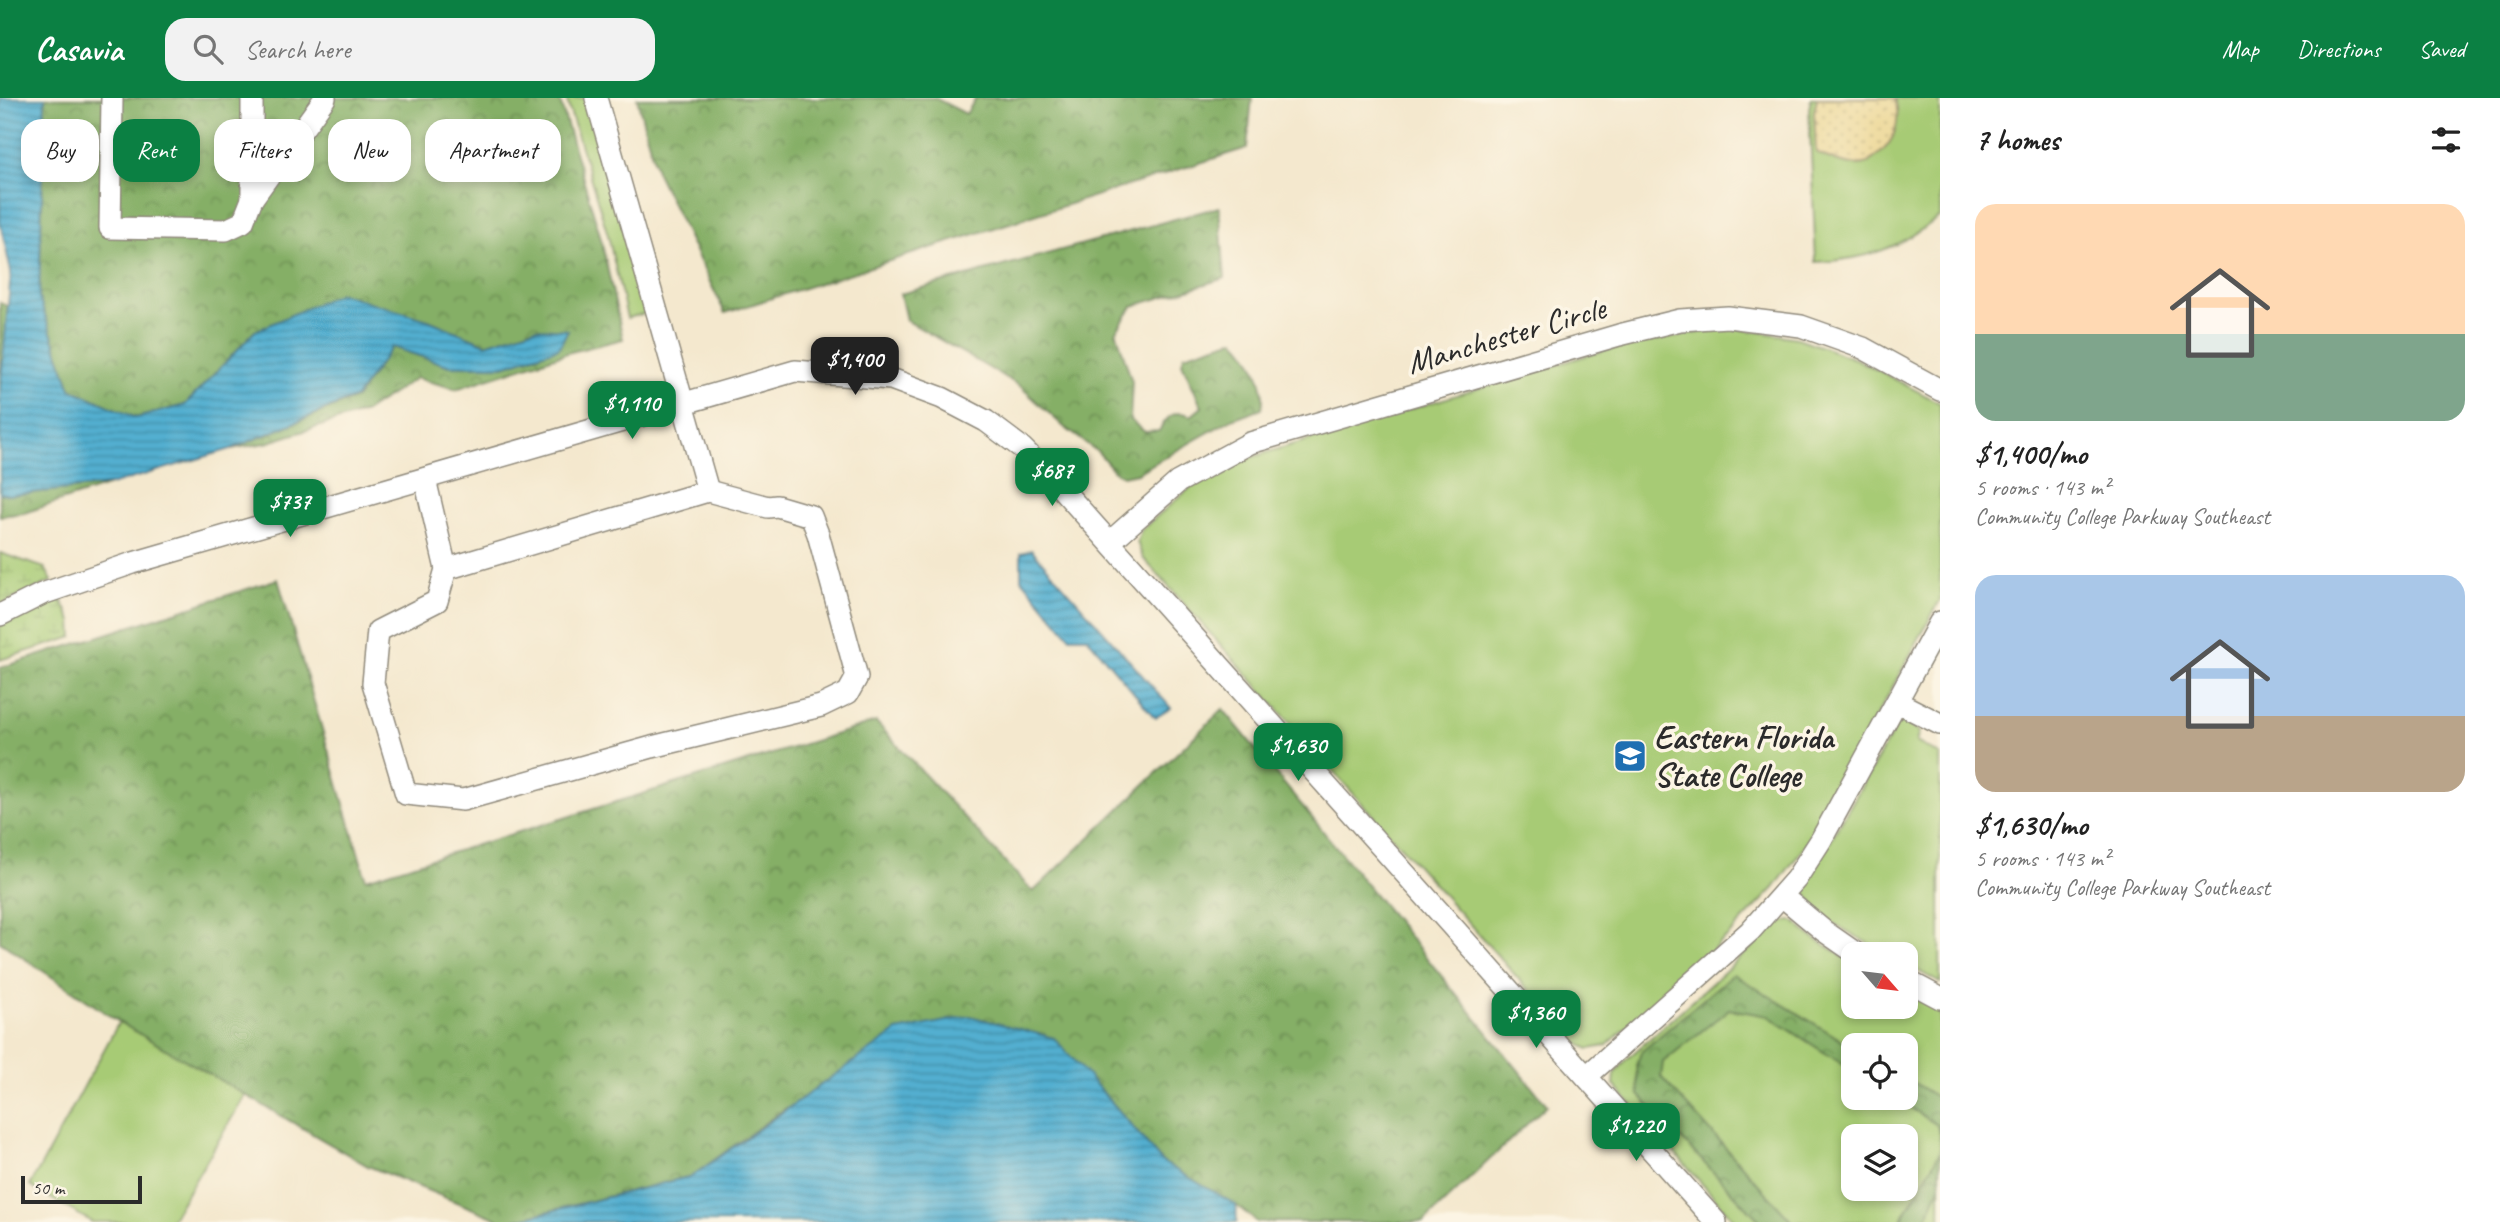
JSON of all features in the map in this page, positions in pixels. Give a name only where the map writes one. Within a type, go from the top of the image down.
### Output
[{"type":"street","points":[[112,98],[110,228],[226,230],[243,222],[252,199],[325,98]]},
{"type":"street","points":[[252,98],[252,199]]},
{"type":"street","points":[[596,98],[708,491]]},
{"type":"street","name":"Manchester Circle","points":[[1111,541],[1178,482],[1250,443],[1369,397],[1616,325],[1728,317],[1801,326],[1863,348],[1940,390]]},
{"type":"street","points":[[0,615],[42,594],[133,563],[795,371],[891,379],[942,398],[986,421],[1022,448],[1111,541],[1717,1222]]},
{"type":"street","points":[[425,479],[446,569],[437,601],[379,631],[373,683],[406,794],[463,800],[652,747],[821,706],[848,693],[857,677],[811,516],[777,506],[768,507],[708,491],[446,569]]},
{"type":"street","points":[[1587,1076],[1750,931],[1782,896],[1821,840],[1897,702],[1932,657],[1940,622]]},
{"type":"street","points":[[1897,702],[1940,724]]},
{"type":"street","points":[[1782,896],[1841,943]]},
{"type":"street","points":[[1918,986],[1940,998]]},
{"type":"green space","points":[[45,98],[559,98],[600,235],[623,339],[567,353],[456,389],[416,378],[365,412],[266,443],[231,449],[356,398],[392,347],[450,366],[503,366],[558,348],[536,328],[486,344],[428,320],[255,331],[185,405],[136,418],[71,389],[39,298],[42,182],[99,182],[99,119],[44,119]]},
{"type":"green space","points":[[566,98],[587,98],[647,313],[627,318],[608,235]]},
{"type":"green space","points":[[637,98],[935,98],[966,114],[976,98],[1252,98],[1247,148],[725,313],[656,171]]},
{"type":"green space","points":[[1811,98],[1940,98],[1940,216],[1911,236],[1882,250],[1851,258],[1816,262],[1809,109]]},
{"type":"green space","points":[[1219,207],[1225,278],[1133,306],[1116,331],[1132,382],[1130,420],[1145,432],[1159,431],[1172,415],[1180,413],[1191,416],[1202,407],[1182,363],[1184,355],[1235,339],[1257,371],[1262,389],[1262,408],[1232,419],[1137,473],[1123,476],[1116,473],[1098,452],[1064,427],[1020,386],[906,320],[900,294]]},
{"type":"green space","points":[[0,302],[8,307],[0,390]]},
{"type":"green space","points":[[1728,327],[1798,338],[1858,360],[1940,403],[1940,600],[1809,840],[1774,888],[1728,936],[1606,1046],[1589,1049],[1575,1042],[1143,558],[1137,542],[1141,530],[1191,487],[1239,461],[1605,350]]},
{"type":"green space","points":[[110,485],[24,513],[0,516],[0,493],[10,495]]},
{"type":"green space","points":[[0,553],[45,568],[52,581],[0,605]]},
{"type":"green space","points":[[278,579],[366,879],[876,722],[1033,892],[1223,709],[1547,1105],[1424,1222],[1257,1222],[1236,1205],[1161,1161],[1115,1106],[786,1108],[692,1176],[505,1222],[368,1166],[119,1022],[0,942],[0,668]]},
{"type":"green space","points":[[60,597],[72,621],[73,637],[0,660],[0,625]]},
{"type":"green space","points":[[1900,720],[1919,732],[1916,742],[1940,755],[1940,983],[1918,971],[1918,942],[1866,942],[1826,919],[1802,889]]},
{"type":"green space","points":[[1792,920],[1812,937],[1841,955],[1841,1019],[1918,1019],[1918,998],[1940,1010],[1940,1222],[1736,1222],[1614,1085],[1615,1074],[1627,1059],[1780,922]]},
{"type":"green space","points":[[1733,974],[1841,1040],[1841,1063],[1768,1016],[1729,1009],[1663,1062],[1661,1077],[1793,1222],[1761,1222],[1639,1095],[1637,1065],[1641,1052]]},
{"type":"green space","points":[[119,1022],[246,1094],[170,1222],[92,1222],[30,1186]]},
{"type":"green space","points":[[1918,1085],[1940,1099],[1940,1140],[1937,1125],[1914,1110],[1918,1110]]},
{"type":"green space","points":[[1940,1152],[1940,1187],[1925,1222],[1900,1222],[1912,1201],[1918,1201],[1918,1190]]},
{"type":"sand","points":[[1817,98],[1895,98],[1897,123],[1889,144],[1868,163],[1862,165],[1841,163],[1816,152],[1814,112]]},
{"type":"water","points":[[0,98],[45,98],[44,119],[21,119],[21,182],[42,182],[39,298],[71,389],[136,418],[185,405],[255,331],[340,293],[428,320],[486,344],[536,328],[568,330],[559,348],[503,366],[450,366],[392,347],[356,397],[231,449],[110,485],[10,495],[0,493],[0,390],[11,272],[0,222]]},
{"type":"water","points":[[1032,550],[1171,708],[1155,718],[1087,637],[1070,637],[1021,578],[1021,553]]},
{"type":"water","points":[[970,1016],[1054,1038],[1161,1161],[1236,1205],[1237,1222],[507,1222],[692,1176],[897,1031]]},
{"type":"place","name":"Eastern Florida State College","points":[[1630,756]]}]
